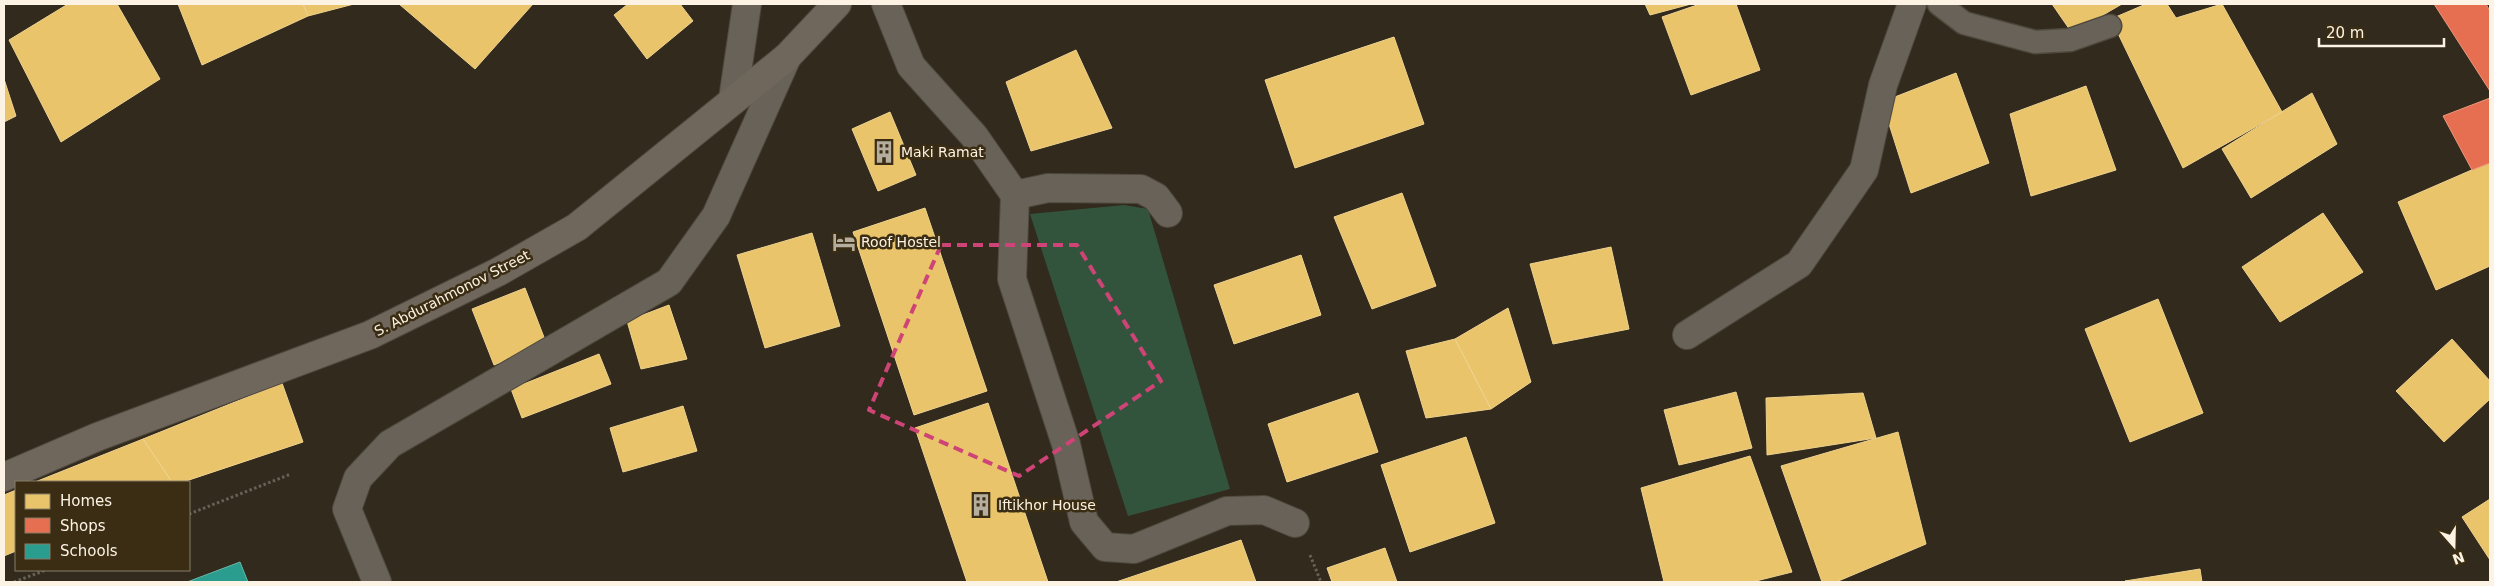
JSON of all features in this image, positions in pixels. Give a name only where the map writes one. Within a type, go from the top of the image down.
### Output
[{"type":"street","points":[[733,99],[746,4]]},
{"type":"street","name":"S. Abdurahmonov Street","points":[[4,476],[97,436],[370,335],[498,272],[576,227],[787,57],[837,4]]},
{"type":"street","points":[[886,4],[911,66],[974,136],[1015,195],[1012,279],[1066,444],[1084,522],[1105,548],[1134,550],[1227,511],[1264,510],[1295,523]]},
{"type":"street","points":[[1687,335],[1799,264],[1864,170],[1883,85],[1912,4]]},
{"type":"street","points":[[378,582],[347,509],[358,478],[390,444],[669,282],[716,216],[787,57]]},
{"type":"street","points":[[1015,195],[1048,188],[1142,189],[1156,197],[1168,213]]},
{"type":"lane","points":[[1939,4],[1964,23],[2035,42],[2070,40],[2110,26]]},
{"type":"path","points":[[190,514],[291,474]]},
{"type":"path","points":[[14,582],[43,571]]},
{"type":"highlighted area","points":[[941,245],[1077,245],[1161,381],[1019,476],[869,410]]},
{"type":"green space","points":[[1124,205],[1148,209],[1230,489],[1128,516],[1030,214]]},
{"type":"building: Homes","points":[[68,4],[117,4],[160,79],[61,142],[9,40]]},
{"type":"building: Homes","points":[[178,4],[303,4],[308,16],[202,65]]},
{"type":"building: Homes","points":[[303,4],[354,4],[308,16]]},
{"type":"building: Homes","points":[[399,4],[533,4],[475,69]]},
{"type":"building: Homes","points":[[628,4],[680,4],[693,21],[647,59],[614,15]]},
{"type":"building: Homes","points":[[1645,4],[1691,4],[1650,15]]},
{"type":"building: Homes","points":[[1700,4],[1736,4],[1760,70],[1691,95],[1662,17]]},
{"type":"building: Homes","points":[[2052,4],[2122,4],[2072,33]]},
{"type":"building: Homes","points":[[2146,4],[2167,4],[2176,18],[2222,4],[2282,112],[2183,168],[2111,19]]},
{"type":"building: Homes","points":[[1394,37],[1424,124],[1295,168],[1265,80]]},
{"type":"building: Homes","points":[[1076,50],[1112,128],[1031,151],[1006,82]]},
{"type":"building: Homes","points":[[1956,73],[1989,163],[1911,193],[1882,102]]},
{"type":"building: Homes","points":[[4,79],[16,116],[4,122]]},
{"type":"building: Homes","points":[[2086,86],[2116,170],[2031,196],[2010,114]]},
{"type":"building: Homes","points":[[2312,93],[2337,144],[2251,198],[2222,149]]},
{"type":"building: Homes","name":"Maki Ramat","points":[[890,112],[916,175],[878,191],[852,129]]},
{"type":"building: Homes","points":[[2490,162],[2490,266],[2436,290],[2398,202]]},
{"type":"building: Homes","points":[[1402,193],[1436,286],[1372,309],[1334,217]]},
{"type":"building: Homes","points":[[925,208],[987,391],[914,415],[853,232]]},
{"type":"building: Homes","points":[[2323,213],[2363,272],[2280,322],[2242,267]]},
{"type":"building: Homes","points":[[812,233],[840,326],[765,348],[737,255]]},
{"type":"building: Homes","points":[[1611,247],[1629,329],[1553,344],[1530,264]]},
{"type":"building: Homes","points":[[1301,255],[1321,315],[1234,344],[1214,285]]},
{"type":"building: Homes","points":[[525,288],[547,345],[494,365],[472,309]]},
{"type":"building: Homes","points":[[2158,299],[2203,413],[2130,442],[2085,329]]},
{"type":"building: Homes","points":[[669,305],[687,359],[641,369],[627,321]]},
{"type":"building: Homes","points":[[1508,308],[1531,382],[1491,409],[1455,339]]},
{"type":"building: Homes","points":[[1455,339],[1491,409],[1426,418],[1406,351]]},
{"type":"building: Homes","points":[[2452,339],[2490,381],[2490,399],[2444,442],[2396,391]]},
{"type":"building: Homes","points":[[599,354],[611,384],[522,418],[511,389]]},
{"type":"building: Homes","points":[[282,383],[303,442],[186,481],[171,481],[143,439]]},
{"type":"building: Homes","points":[[1736,392],[1752,448],[1679,465],[1664,410]]},
{"type":"building: Homes","points":[[1358,393],[1378,452],[1287,482],[1268,424]]},
{"type":"building: Homes","points":[[1863,393],[1876,438],[1767,455],[1766,398]]},
{"type":"building: Homes","name":"Iftikhor House","points":[[988,403],[1048,582],[967,582],[915,428]]},
{"type":"building: Homes","points":[[683,406],[697,451],[623,472],[610,428]]},
{"type":"building: Homes","points":[[1898,432],[1926,544],[1836,582],[1822,582],[1781,466]]},
{"type":"building: Homes","points":[[1466,437],[1495,523],[1410,552],[1381,465]]},
{"type":"building: Homes","points":[[143,439],[171,481],[38,481]]},
{"type":"building: Homes","points":[[1750,456],[1792,572],[1752,582],[1664,582],[1641,488]]},
{"type":"building: Homes","points":[[15,490],[15,551],[4,556],[4,495]]},
{"type":"building: Homes","points":[[2490,499],[2490,560],[2462,517]]},
{"type":"building: Homes","points":[[1241,540],[1256,582],[1116,582]]},
{"type":"building: Homes","points":[[1385,548],[1397,582],[1332,582],[1327,568]]},
{"type":"building: Homes","points":[[2200,569],[2202,582],[2125,581]]},
{"type":"building: Shops","points":[[2434,4],[2486,4],[2490,11],[2490,91]]},
{"type":"building: Shops","points":[[2490,98],[2490,163],[2472,170],[2443,116]]},
{"type":"building: Schools","points":[[240,562],[248,582],[187,582]]},
{"type":"place","name":"Maki Ramat","points":[[884,152]]},
{"type":"place","name":"Roof Hostel","points":[[844,242]]},
{"type":"place","name":"Iftikhor House","points":[[981,505]]}]
